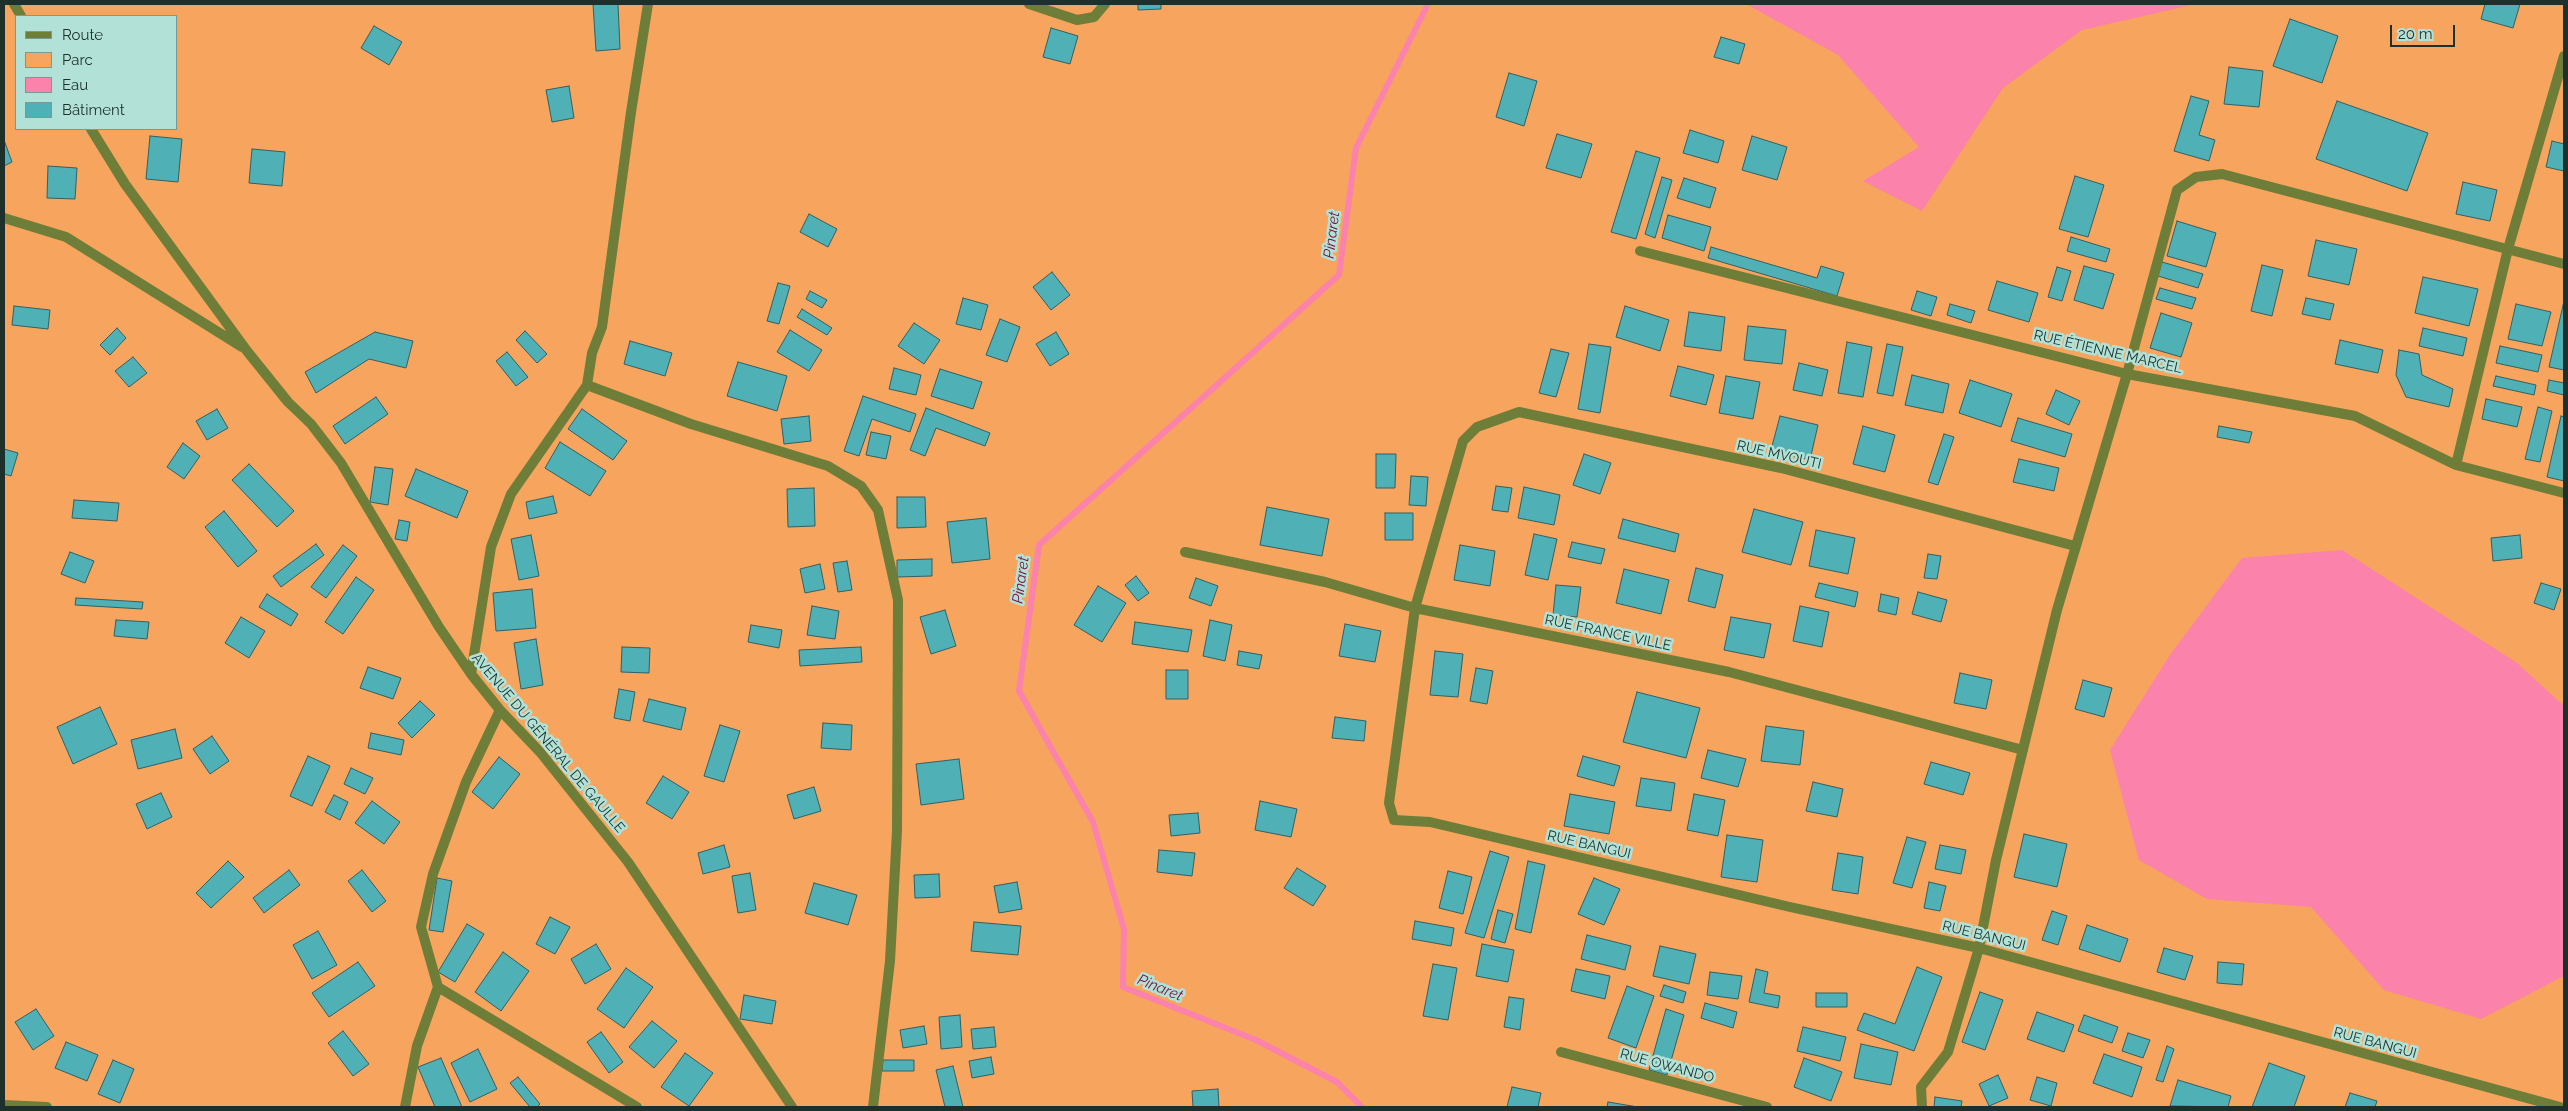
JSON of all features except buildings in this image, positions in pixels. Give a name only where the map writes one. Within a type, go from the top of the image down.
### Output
[{"type":"street","points":[[14,4],[20,15]]},
{"type":"street","points":[[471,674],[491,547],[512,494],[587,385],[592,353],[602,327],[631,112],[648,4]]},
{"type":"street","points":[[1029,4],[1077,20],[1094,17],[1105,4]]},
{"type":"street","points":[[2456,465],[2508,249],[2564,57]]},
{"type":"street","name":"AVENUE DU GÉNÉRAL DE GAULLE","points":[[92,130],[126,184],[247,350],[288,402],[311,424],[341,464],[440,627],[471,674],[500,710],[540,752],[628,862],[792,1107]]},
{"type":"street","points":[[1922,1107],[1920,1087],[1948,1052],[1979,948],[2023,750],[2075,546],[2127,374],[2177,190],[2196,177],[2222,174],[2564,264]]},
{"type":"street","points":[[4,218],[66,238],[247,350]]},
{"type":"street","name":"RUE ÉTIENNE MARCEL","points":[[1640,251],[2127,374],[2355,416],[2456,465],[2564,494]]},
{"type":"street","points":[[587,385],[691,424],[828,466],[861,486],[878,510],[898,600],[897,821],[890,960],[873,1107]]},
{"type":"street","name":"RUE MVOUTI","points":[[1415,608],[1463,441],[1476,427],[1518,412],[1781,468],[2075,546]]},
{"type":"street","name":"RUE FRANCE VILLE","points":[[1185,552],[1325,582],[1415,608],[1729,672],[2023,750]]},
{"type":"street","name":"RUE BANGUI","points":[[1415,608],[1389,803],[1394,820],[1430,822],[1979,948],[2560,1107]]},
{"type":"street","points":[[404,1107],[417,1046],[438,987],[422,927],[433,874],[466,782],[500,710]]},
{"type":"street","points":[[438,987],[637,1107]]},
{"type":"street","name":"RUE OWANDO","points":[[1561,1052],[1767,1107]]},
{"type":"street","points":[[4,1105],[47,1107]]},
{"type":"green space","points":[[4,4],[2564,4],[2564,1107],[4,1107]]},
{"type":"water","points":[[1746,4],[2196,4],[2082,30],[2003,88],[1922,211],[1863,181],[1919,147],[1838,55]]},
{"type":"water","points":[[2342,550],[2517,663],[2564,706],[2564,976],[2481,1019],[2384,990],[2311,907],[2207,899],[2139,860],[2110,750],[2170,655],[2242,558]]},
{"type":"waterway","name":"Pinaret","points":[[1362,1107],[1337,1082],[1256,1040],[1123,987],[1124,929],[1093,822],[1019,691],[1039,545],[1339,275],[1356,148],[1428,4]]}]
